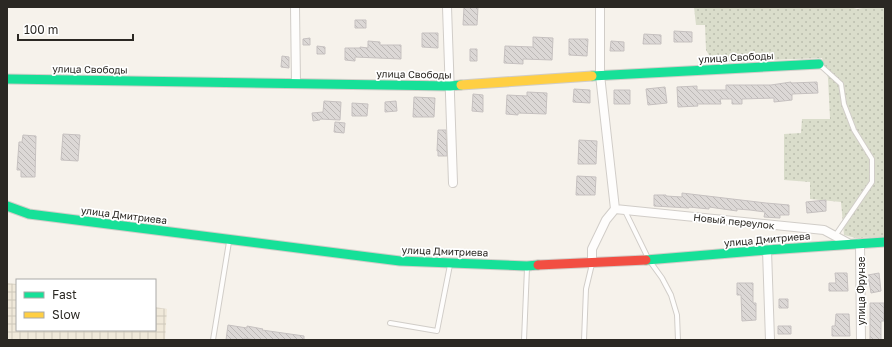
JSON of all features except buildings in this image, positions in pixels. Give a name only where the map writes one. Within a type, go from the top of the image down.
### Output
[{"type":"street","points":[[295,7],[296,82]]},
{"type":"street","points":[[447,7],[452,183]]},
{"type":"street","points":[[592,263],[592,249],[606,220],[615,209],[600,75],[600,7]]},
{"type":"street","name":"улица Свободы","points":[[7,79],[296,82],[450,86],[600,75],[819,64]]},
{"type":"street","name":"улица Дмитриева","points":[[7,206],[14,210],[29,214],[400,261],[527,266],[649,260],[885,242]]},
{"type":"street","name":"Новый переулок","points":[[615,209],[824,230],[848,244]]},
{"type":"street","name":"улица Фрунзе","points":[[860,243],[861,340]]},
{"type":"street","points":[[767,250],[770,340]]},
{"type":"lane","points":[[819,64],[841,84],[844,104],[854,130],[872,159],[872,182],[835,236]]},
{"type":"lane","points":[[625,210],[649,260],[662,278],[671,295],[677,315],[678,340]]},
{"type":"lane","points":[[213,340],[229,239]]},
{"type":"lane","points":[[390,323],[437,331],[451,263]]},
{"type":"lane","points":[[584,340],[586,289],[592,263]]},
{"type":"lane","points":[[524,340],[527,266]]},
{"type":"shaded area","points":[[7,283],[16,284],[16,331],[156,331],[156,307],[167,309],[165,340],[7,340]]},
{"type":"green space","points":[[694,7],[850,7],[857,9],[885,7],[885,237],[856,238],[844,235],[841,202],[810,199],[810,182],[784,180],[784,134],[801,133],[802,119],[830,119],[828,78],[822,58],[713,62],[706,50],[705,25],[696,25]]},
{"type":"traffic: fast","points":[[592,76],[819,64]]},
{"type":"traffic: fast","points":[[7,79],[461,85]]},
{"type":"traffic: fast","points":[[7,206],[29,214],[400,261],[527,266],[538,265]]},
{"type":"traffic: fast","points":[[646,260],[885,242]]},
{"type":"traffic: slow","points":[[461,85],[592,76]]},
{"type":"traffic: jam","points":[[538,265],[646,260]]}]
